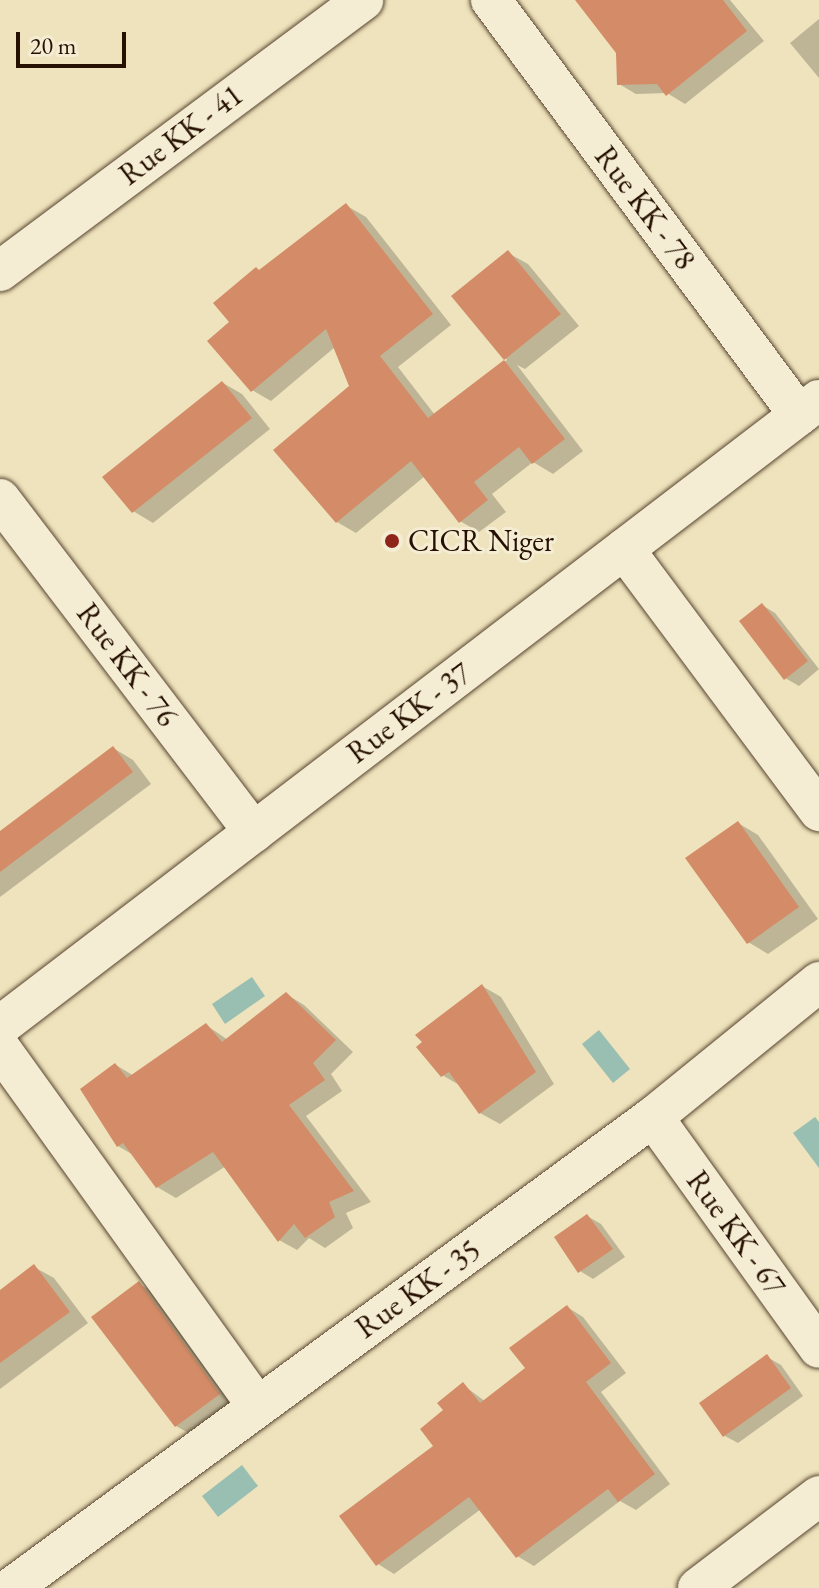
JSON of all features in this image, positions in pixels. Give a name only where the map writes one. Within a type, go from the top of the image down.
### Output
[{"type":"street","name":"Rue KK - 41","points":[[0,271],[363,0]]},
{"type":"street","name":"Rue KK - 78","points":[[491,0],[809,408]]},
{"type":"street","name":"Rue KK - 37","points":[[0,1026],[809,408]]},
{"type":"street","name":"Rue KK - 76","points":[[0,499],[254,832]]},
{"type":"street","points":[[624,549],[819,811]]},
{"type":"street","name":"Rue KK - 35","points":[[11,1588],[653,1117],[819,982]]},
{"type":"street","points":[[0,1048],[257,1406]]},
{"type":"street","name":"Rue KK - 67","points":[[653,1117],[819,1348]]},
{"type":"street","points":[[698,1588],[819,1496]]},
{"type":"water","points":[[252,977],[265,996],[225,1024],[212,1004]]},
{"type":"water","points":[[599,1030],[630,1069],[613,1083],[582,1044]]},
{"type":"water","points":[[815,1117],[819,1122],[819,1168],[793,1133]]},
{"type":"water","points":[[242,1465],[258,1486],[218,1517],[202,1496]]},
{"type":"building","points":[[575,0],[723,0],[747,31],[666,96],[657,84],[617,85],[616,53]]},
{"type":"building","points":[[346,203],[433,314],[380,356],[428,418],[504,360],[565,439],[532,464],[519,447],[474,482],[488,500],[459,523],[411,461],[336,523],[273,450],[349,386],[326,329],[251,392],[207,341],[229,322],[213,303],[256,267],[259,270]]},
{"type":"building","points":[[508,250],[561,314],[504,360],[451,296]]},
{"type":"building","points":[[222,381],[252,418],[132,513],[102,477]]},
{"type":"building","points":[[762,603],[808,661],[784,680],[739,621]]},
{"type":"building","points":[[113,746],[133,772],[0,872],[0,831]]},
{"type":"building","points":[[738,821],[799,907],[747,944],[685,858]]},
{"type":"building","points":[[482,984],[536,1072],[479,1114],[449,1072],[441,1077],[416,1047],[422,1042],[415,1035]]},
{"type":"building","points":[[286,992],[336,1040],[313,1063],[325,1080],[289,1105],[354,1191],[329,1202],[335,1217],[305,1238],[294,1224],[278,1242],[213,1152],[156,1188],[123,1143],[117,1147],[80,1089],[115,1063],[127,1078],[206,1023],[222,1042]]},
{"type":"building","points":[[587,1214],[613,1249],[578,1273],[554,1237]]},
{"type":"building","points":[[34,1264],[70,1312],[0,1363],[0,1290]]},
{"type":"building","points":[[139,1281],[220,1394],[175,1427],[91,1317]]},
{"type":"building","points":[[567,1305],[611,1363],[586,1382],[655,1474],[618,1502],[608,1489],[516,1558],[469,1497],[376,1566],[339,1516],[433,1446],[420,1429],[443,1410],[437,1403],[463,1382],[480,1403],[525,1368],[509,1348]]},
{"type":"building","points":[[767,1354],[791,1388],[723,1437],[699,1403]]},
{"type":"place","name":"CICR Niger","points":[[392,541]]}]
